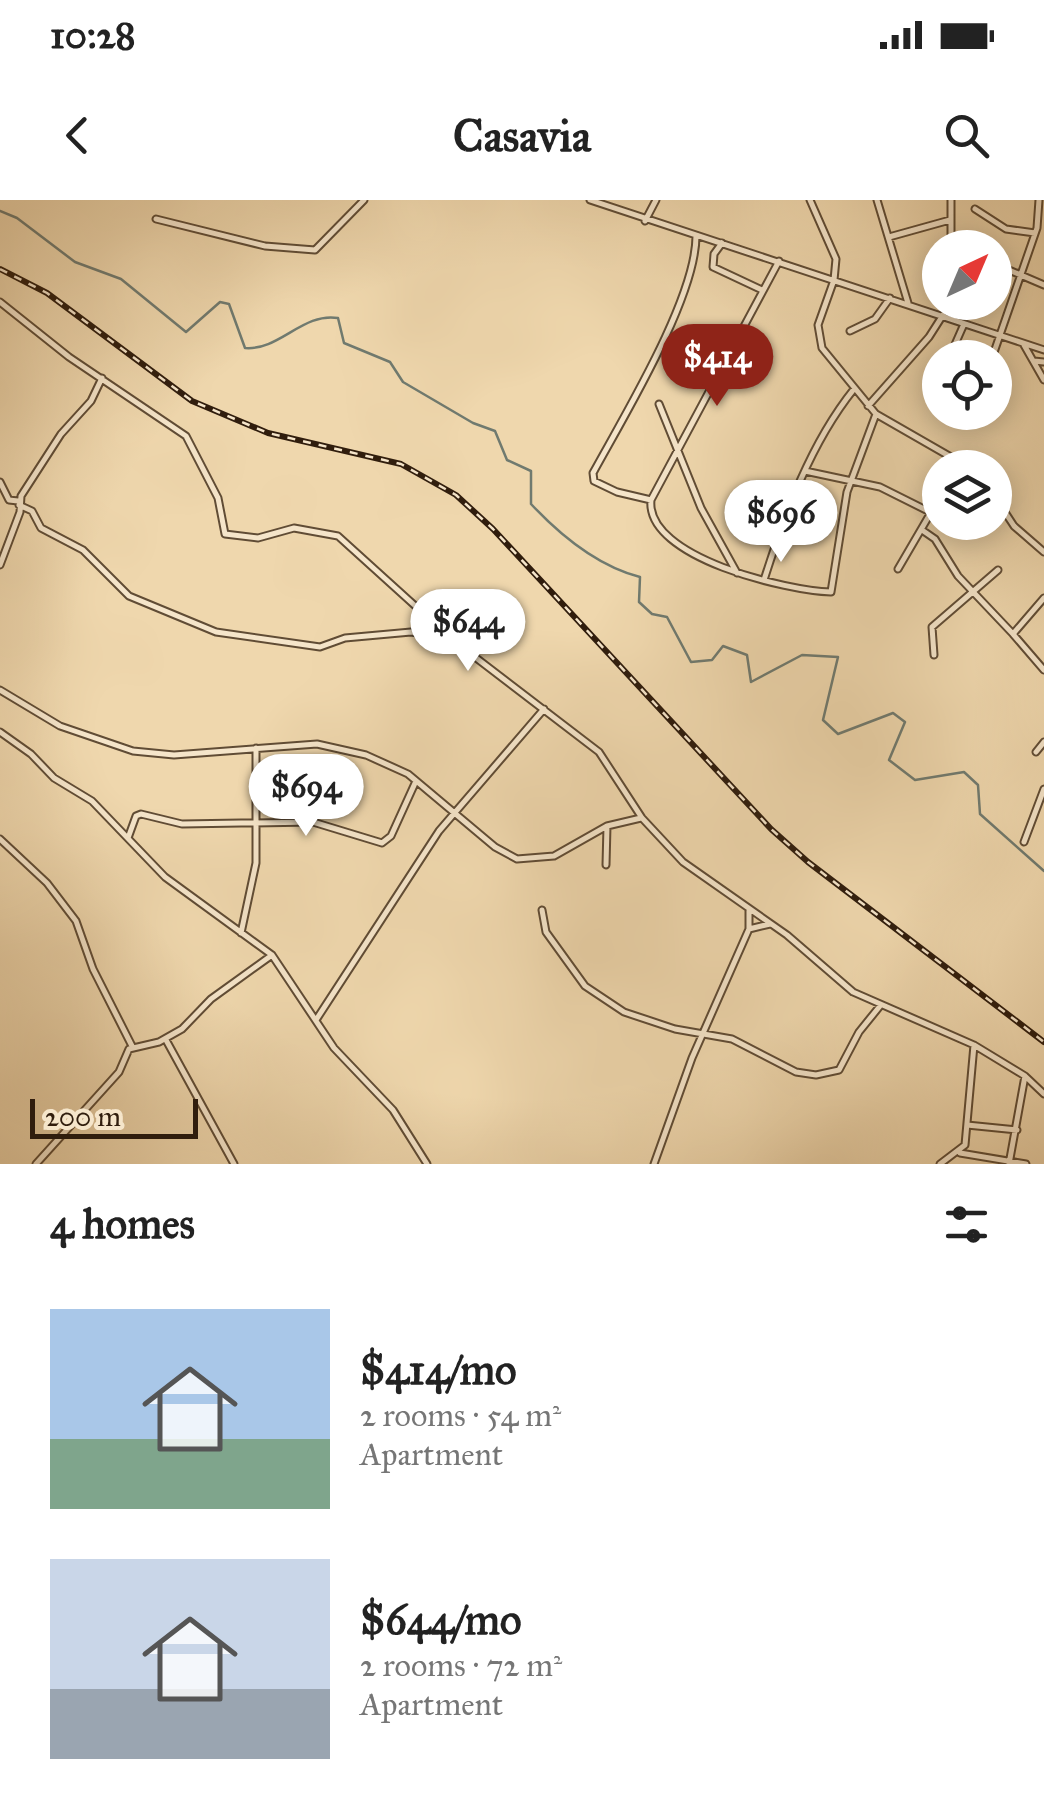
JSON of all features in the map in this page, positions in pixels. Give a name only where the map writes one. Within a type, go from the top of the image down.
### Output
[{"type":"street","points":[[156,219],[265,246],[315,250],[364,200]]},
{"type":"street","points":[[590,200],[607,203],[645,221],[922,307]]},
{"type":"street","points":[[645,221],[656,200]]},
{"type":"street","points":[[810,200],[834,251],[834,280],[818,325],[818,338],[876,414],[940,450]]},
{"type":"street","points":[[877,200],[908,302]]},
{"type":"street","points":[[952,200],[953,230]]},
{"type":"street","points":[[998,340],[1041,216],[1039,200]]},
{"type":"street","points":[[975,209],[1006,229],[1035,234]]},
{"type":"street","points":[[889,237],[950,220]]},
{"type":"street","points":[[651,500],[617,492],[594,480],[592,474],[682,299],[694,260],[696,236]]},
{"type":"street","points":[[722,243],[713,267],[762,290]]},
{"type":"street","points":[[780,262],[651,500],[654,517],[676,540],[711,564],[764,580],[831,592],[851,479],[876,414]]},
{"type":"street","points":[[1012,272],[1044,285]]},
{"type":"street","points":[[850,331],[875,320],[890,298]]},
{"type":"street","points":[[0,302],[192,444],[218,498],[224,534],[258,538],[294,528],[333,533],[411,598],[454,641],[599,752],[642,818],[683,862],[770,924],[842,984],[880,1006],[974,1045],[1026,1076],[1044,1094]]},
{"type":"street","points":[[868,406],[930,337],[940,320]]},
{"type":"street","points":[[957,320],[1044,350]]},
{"type":"street","points":[[957,340],[965,323]]},
{"type":"street","points":[[1023,342],[1044,380]]},
{"type":"street","points":[[1034,361],[1044,362]]},
{"type":"street","points":[[0,564],[19,503],[57,440],[91,400],[102,378]]},
{"type":"street","points":[[764,580],[805,471],[832,418],[854,389]]},
{"type":"street","points":[[659,404],[728,564],[739,574]]},
{"type":"street","points":[[805,471],[832,480],[851,479],[880,486],[922,508]]},
{"type":"street","points":[[0,482],[10,500],[32,511],[41,528],[82,550],[130,596],[216,632],[324,648],[345,638],[411,632],[454,641]]},
{"type":"street","points":[[1012,523],[1044,552]]},
{"type":"street","points":[[898,569],[922,530]]},
{"type":"street","points":[[935,540],[971,592],[1044,670]]},
{"type":"street","points":[[934,655],[932,626],[998,570]]},
{"type":"street","points":[[1012,634],[1044,598]]},
{"type":"street","points":[[0,690],[60,726],[133,752],[166,755],[324,744],[378,758],[416,781],[494,847],[518,860],[554,856],[607,826],[642,818]]},
{"type":"street","points":[[316,1020],[375,925],[456,812],[544,709]]},
{"type":"street","points":[[0,732],[31,754],[54,778],[92,801],[166,876],[272,956],[342,1058],[393,1110],[426,1164]]},
{"type":"street","points":[[1036,752],[1044,742]]},
{"type":"street","points":[[241,933],[256,863],[256,748]]},
{"type":"street","points":[[128,838],[138,814],[182,824],[313,822],[382,844],[391,836],[416,781]]},
{"type":"street","points":[[1024,842],[1044,789]]},
{"type":"street","points":[[606,864],[607,826]]},
{"type":"street","points":[[0,839],[56,892],[76,921],[98,978],[132,1046]]},
{"type":"street","points":[[542,910],[546,932],[588,988],[633,1016],[737,1041],[796,1072],[831,1074],[841,1068],[858,1032],[880,1006]]},
{"type":"street","points":[[663,1164],[655,1161],[702,1035],[748,929],[748,910]]},
{"type":"street","points":[[748,929],[770,924]]},
{"type":"street","points":[[132,1046],[165,1039],[200,1015],[211,998],[272,956]]},
{"type":"street","points":[[165,1039],[234,1164]]},
{"type":"street","points":[[960,1153],[967,1125],[974,1045]]},
{"type":"street","points":[[36,1164],[119,1072],[132,1046]]},
{"type":"street","points":[[1009,1162],[1026,1076]]},
{"type":"street","points":[[967,1125],[1018,1130]]},
{"type":"street","points":[[940,1164],[960,1153],[1026,1164]]},
{"type":"waterway","points":[[0,211],[17,218],[75,262],[121,279],[186,332],[220,302],[229,304],[245,348],[269,344],[313,321],[338,318],[344,343],[390,362],[403,382],[473,423],[495,431],[507,460],[531,471],[531,504],[581,548],[640,577],[639,602],[652,614],[667,617],[691,662],[712,660],[723,646],[747,655],[751,682],[802,655],[838,657],[823,720],[838,734],[893,713],[905,722],[889,760],[915,780],[964,772],[978,785],[980,814],[1044,871]]},
{"type":"railway","points":[[0,269],[47,293],[192,401],[268,433],[401,464],[456,495],[493,529],[771,829],[808,862],[1044,1042]]}]
